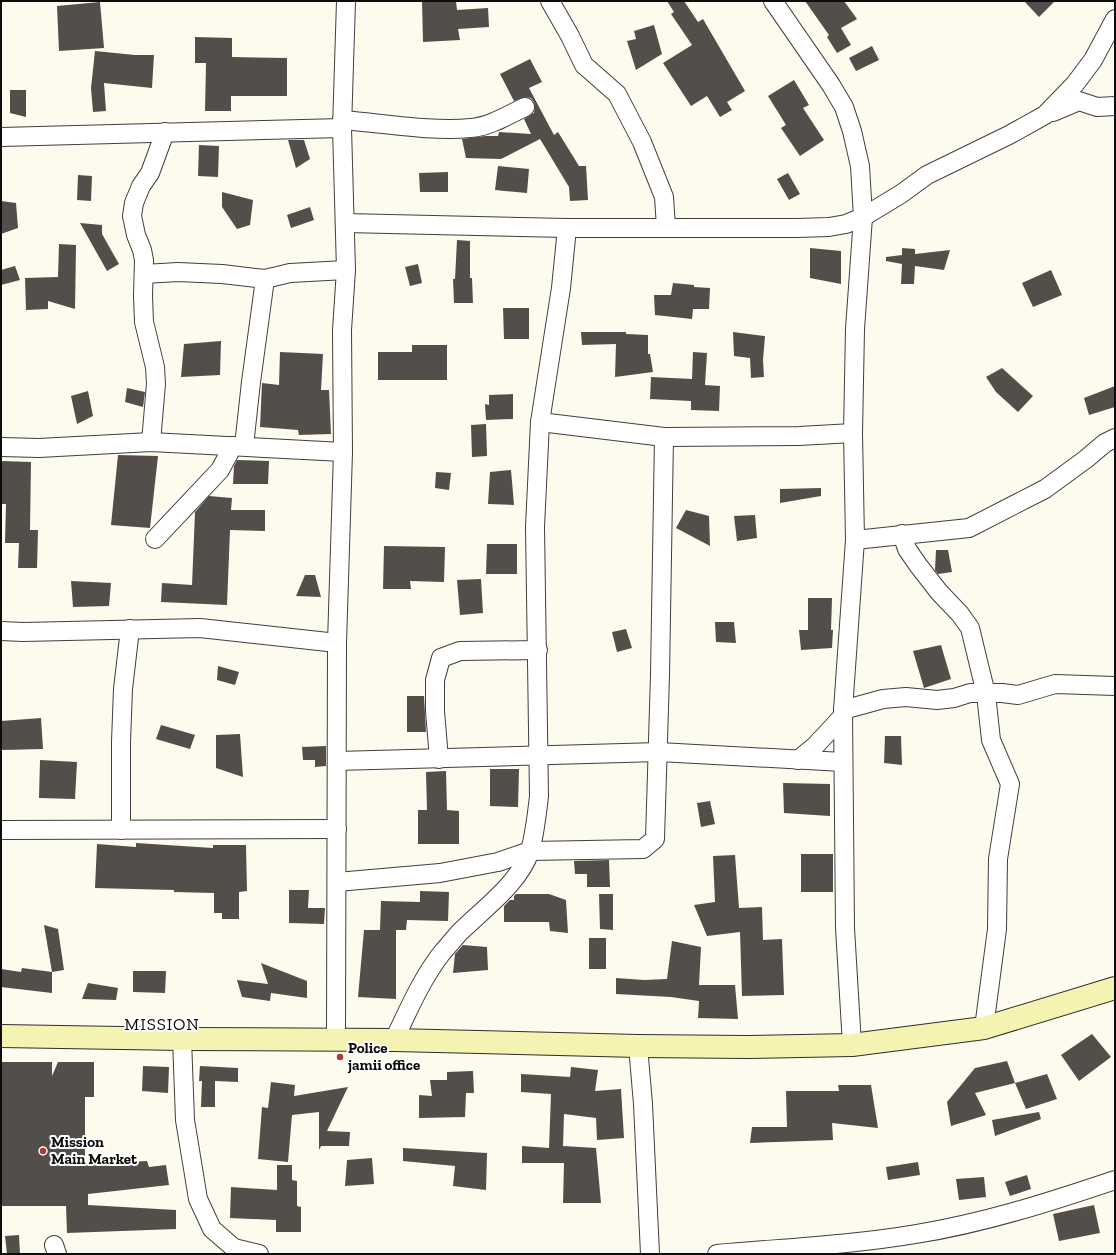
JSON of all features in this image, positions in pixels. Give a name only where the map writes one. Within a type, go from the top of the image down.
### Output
[{"type":"main road","points":[[1,1036],[182,1039],[336,1039],[638,1046],[747,1047],[852,1045],[984,1028],[1115,988]]},
{"type":"street","points":[[336,1039],[338,643],[343,452],[342,330],[346,270],[342,124],[346,1]]},
{"type":"street","points":[[550,1],[570,36],[584,66],[617,94],[642,142],[664,197],[666,227]]},
{"type":"street","points":[[773,1],[831,85],[844,107],[852,131],[860,166],[863,217],[855,328],[853,433],[855,540],[843,713],[845,928],[852,1045]]},
{"type":"street","points":[[1045,115],[1075,84],[1093,60],[1115,19]]},
{"type":"street","points":[[345,223],[567,228],[829,227],[846,224],[863,217],[901,194],[927,175],[1009,135],[1045,115],[1079,101],[1097,107],[1115,106]]},
{"type":"street","points":[[1,138],[342,124],[472,128],[495,122],[525,107]]},
{"type":"street","points":[[151,442],[156,384],[155,367],[144,322],[144,274],[142,250],[136,235],[132,216],[134,203],[141,186],[150,173],[165,132]]},
{"type":"street","points":[[394,1040],[423,982],[440,956],[458,934],[503,892],[521,869],[530,851],[539,796],[540,756],[535,527],[540,422],[561,288],[567,228]]},
{"type":"street","points":[[144,274],[178,272],[222,274],[264,279],[290,273],[346,270]]},
{"type":"street","points":[[155,539],[220,470],[238,446],[264,279]]},
{"type":"street","points":[[540,422],[664,437],[798,436],[853,433]]},
{"type":"street","points":[[337,882],[440,873],[498,862],[530,851],[643,850],[655,839],[659,752],[664,437]]},
{"type":"street","points":[[855,540],[969,528],[1045,489],[1105,443],[1115,438]]},
{"type":"street","points":[[1,447],[39,448],[151,442],[343,452]]},
{"type":"street","points":[[902,534],[907,549],[918,565],[970,628],[986,694],[991,740],[1010,784],[998,859],[996,930],[984,1028]]},
{"type":"street","points":[[1,631],[23,632],[200,628],[338,643]]},
{"type":"street","points":[[121,830],[121,742],[123,689],[130,629]]},
{"type":"street","points":[[439,759],[435,711],[435,680],[441,658],[460,651],[538,650]]},
{"type":"street","points":[[798,760],[815,746],[843,713],[883,699],[906,697],[937,700],[954,698],[970,693],[1002,693],[1018,695],[1055,684],[1115,686]]},
{"type":"street","points":[[337,761],[659,752],[843,762]]},
{"type":"street","points":[[1,830],[337,829]]},
{"type":"street","points":[[182,1039],[185,1120],[198,1199],[212,1229],[234,1248],[259,1254]]},
{"type":"street","points":[[638,1046],[650,1254]]},
{"type":"street","points":[[717,1254],[856,1242],[917,1234],[1000,1216],[1115,1180]]},
{"type":"building","points":[[422,1],[456,1],[457,10],[488,8],[489,27],[458,29],[460,40],[423,42]]},
{"type":"building","points":[[667,1],[684,1],[698,22],[703,19],[745,91],[727,102],[732,110],[720,117],[707,96],[691,106],[663,63],[692,45],[671,14],[674,12]]},
{"type":"building","points":[[805,1],[844,1],[857,19],[841,28],[851,45],[837,53],[827,37],[829,35]]},
{"type":"building","points":[[1024,1],[1055,1],[1039,17]]},
{"type":"building","points":[[100,2],[104,48],[59,51],[57,6]]},
{"type":"building","points":[[654,25],[662,54],[636,70],[627,41],[636,39],[634,31]]},
{"type":"building","points":[[195,37],[232,38],[232,57],[287,58],[287,96],[231,96],[231,111],[205,111],[206,63],[195,63]]},
{"type":"building","points":[[872,46],[879,60],[856,71],[849,58]]},
{"type":"building","points":[[95,51],[135,55],[154,55],[152,88],[104,83],[106,111],[93,112],[91,88]]},
{"type":"building","points":[[530,59],[542,82],[529,88],[554,135],[558,132],[579,166],[586,166],[588,200],[570,201],[569,187],[540,139],[501,159],[466,158],[462,139],[498,136],[499,132],[531,134],[524,119],[534,113],[534,102],[531,98],[525,97],[514,101],[500,74]]},
{"type":"building","points":[[794,80],[809,105],[803,108],[824,140],[800,156],[781,128],[786,125],[768,96]]},
{"type":"building","points":[[10,90],[26,90],[26,117],[10,113]]},
{"type":"building","points":[[288,140],[304,140],[310,159],[296,168]]},
{"type":"building","points":[[199,145],[219,146],[218,177],[198,176]]},
{"type":"building","points":[[498,166],[529,169],[527,193],[495,190]]},
{"type":"building","points":[[448,172],[448,192],[420,192],[419,173]]},
{"type":"building","points":[[788,173],[800,194],[789,200],[777,179]]},
{"type":"building","points":[[78,175],[92,176],[91,201],[77,200]]},
{"type":"building","points":[[222,192],[253,200],[250,225],[237,229],[222,207]]},
{"type":"building","points":[[1,201],[16,203],[18,228],[1,234]]},
{"type":"building","points":[[310,207],[314,220],[291,228],[287,215]]},
{"type":"building","points":[[80,223],[102,225],[102,234],[119,264],[107,271]]},
{"type":"building","points":[[457,240],[470,241],[470,278],[472,278],[473,303],[454,303],[453,279],[455,279]]},
{"type":"building","points":[[59,244],[76,245],[75,309],[48,301],[48,309],[26,310],[25,278],[58,277]]},
{"type":"building","points":[[810,248],[841,251],[841,284],[810,278]]},
{"type":"building","points":[[902,248],[915,249],[915,254],[950,250],[944,270],[915,266],[914,284],[901,284],[902,264],[886,261],[886,257],[902,255]]},
{"type":"building","points":[[418,264],[422,283],[410,286],[405,267]]},
{"type":"building","points":[[15,266],[20,280],[1,285],[1,270]]},
{"type":"building","points":[[1051,270],[1062,295],[1033,307],[1022,283]]},
{"type":"building","points":[[673,283],[710,288],[709,309],[693,309],[692,319],[655,315],[654,295],[671,295]]},
{"type":"building","points":[[503,308],[529,308],[529,339],[504,339]]},
{"type":"building","points":[[581,332],[626,332],[626,334],[648,335],[648,354],[650,354],[653,372],[615,377],[616,344],[582,345]]},
{"type":"building","points":[[733,332],[765,336],[763,360],[764,377],[751,378],[750,358],[734,356]]},
{"type":"building","points":[[221,341],[220,375],[181,377],[184,344]]},
{"type":"building","points":[[412,345],[447,345],[447,380],[378,380],[378,352],[412,352]]},
{"type":"building","points":[[280,352],[323,354],[321,390],[329,390],[331,434],[299,435],[298,430],[260,427],[262,383],[279,385]]},
{"type":"building","points":[[693,352],[707,353],[705,385],[720,386],[719,411],[691,410],[691,401],[650,399],[651,377],[692,379]]},
{"type":"building","points":[[1002,368],[1033,396],[1018,412],[996,392],[986,377]]},
{"type":"building","points":[[1115,386],[1115,407],[1089,415],[1084,398]]},
{"type":"building","points":[[127,388],[145,392],[143,407],[125,402]]},
{"type":"building","points":[[88,391],[93,416],[77,424],[71,396]]},
{"type":"building","points":[[513,394],[513,419],[486,420],[485,404],[489,405],[489,395]]},
{"type":"building","points":[[486,424],[487,456],[472,457],[471,425]]},
{"type":"building","points":[[118,455],[158,456],[150,528],[111,525]]},
{"type":"building","points":[[237,460],[269,461],[268,484],[233,484],[234,466]]},
{"type":"building","points":[[1,461],[31,462],[30,530],[38,530],[37,568],[18,568],[19,543],[5,543],[6,504],[1,504]]},
{"type":"building","points":[[511,470],[514,505],[488,504],[490,472]]},
{"type":"building","points":[[436,472],[451,473],[449,490],[435,488]]},
{"type":"building","points":[[821,488],[821,496],[780,503],[780,489]]},
{"type":"building","points":[[209,496],[232,498],[231,510],[265,510],[265,531],[230,530],[227,605],[161,602],[162,583],[192,585],[195,512]]},
{"type":"building","points":[[686,510],[709,516],[710,546],[676,528]]},
{"type":"building","points":[[755,515],[757,538],[737,541],[734,516]]},
{"type":"building","points":[[487,544],[517,544],[517,574],[486,574]]},
{"type":"building","points":[[384,546],[445,547],[444,582],[410,581],[411,589],[383,589]]},
{"type":"building","points":[[936,550],[948,550],[952,572],[938,574],[935,570]]},
{"type":"building","points":[[305,575],[315,575],[321,597],[296,596]]},
{"type":"building","points":[[481,579],[483,613],[460,615],[457,580]]},
{"type":"building","points":[[71,581],[111,583],[109,606],[73,607]]},
{"type":"building","points":[[808,598],[832,598],[832,648],[801,650],[799,630],[808,630]]},
{"type":"building","points":[[715,622],[734,622],[736,643],[716,642]]},
{"type":"building","points":[[626,629],[632,648],[617,652],[612,632]]},
{"type":"building","points":[[941,645],[951,679],[924,688],[913,651]]},
{"type":"building","points":[[218,666],[239,672],[235,685],[217,680]]},
{"type":"building","points":[[407,696],[424,696],[426,732],[407,732]]},
{"type":"building","points":[[41,718],[43,749],[2,750],[1,721]]},
{"type":"building","points":[[161,725],[195,735],[190,749],[156,739]]},
{"type":"building","points":[[240,734],[243,777],[216,768],[216,735]]},
{"type":"building","points":[[885,736],[901,736],[902,765],[884,763]]},
{"type":"building","points":[[326,746],[326,766],[315,767],[315,760],[303,760],[302,747]]},
{"type":"building","points":[[40,760],[77,762],[75,799],[39,798]]},
{"type":"building","points":[[490,769],[519,769],[518,807],[490,806]]},
{"type":"building","points":[[446,771],[447,810],[459,811],[459,844],[418,844],[418,810],[427,810],[426,772]]},
{"type":"building","points":[[783,783],[830,784],[830,816],[784,813]]},
{"type":"building","points":[[710,801],[715,824],[701,827],[697,803]]},
{"type":"building","points":[[136,843],[213,848],[213,845],[246,845],[247,891],[239,892],[239,919],[222,919],[222,913],[214,913],[214,893],[174,892],[174,890],[95,888],[97,844],[136,847]]},
{"type":"building","points":[[801,854],[833,854],[833,892],[801,892]]},
{"type":"building","points":[[735,855],[739,908],[762,907],[763,940],[782,939],[784,995],[742,996],[740,932],[707,936],[694,905],[715,902],[713,856]]},
{"type":"building","points":[[609,860],[610,887],[587,887],[587,874],[575,874],[574,861]]},
{"type":"building","points":[[289,890],[309,890],[308,908],[325,908],[324,924],[289,923]]},
{"type":"building","points":[[420,891],[449,892],[448,921],[407,920],[406,930],[396,930],[396,999],[358,997],[364,930],[380,930],[381,901],[420,902]]},
{"type":"building","points":[[516,894],[549,894],[566,900],[568,933],[550,931],[549,922],[504,922],[504,906],[510,900],[514,900],[514,896]]},
{"type":"building","points":[[599,894],[613,894],[613,930],[600,929]]},
{"type":"building","points":[[44,925],[58,929],[64,970],[52,972]]},
{"type":"building","points":[[589,938],[606,938],[606,969],[589,969]]},
{"type":"building","points":[[672,941],[701,947],[699,985],[735,985],[738,1019],[698,1018],[699,1001],[671,997],[616,994],[616,978],[644,980],[667,979]]},
{"type":"building","points":[[463,945],[487,947],[488,970],[453,973],[455,954]]},
{"type":"building","points":[[261,963],[307,981],[307,998],[271,993],[270,1001],[242,997],[237,980],[268,984]]},
{"type":"building","points":[[22,968],[52,972],[52,993],[1,987],[1,969],[21,972]]},
{"type":"building","points":[[133,971],[166,971],[165,993],[133,992]]},
{"type":"building","points":[[88,983],[118,988],[116,1000],[82,999]]},
{"type":"building","points":[[1092,1034],[1111,1057],[1079,1081],[1061,1055]]},
{"type":"building","points":[[1007,1061],[1015,1083],[975,1093],[986,1115],[951,1126],[947,1102],[975,1068]]},
{"type":"building","name":"Mission Main Market","points":[[1,1062],[52,1062],[52,1076],[58,1062],[94,1062],[94,1097],[85,1097],[85,1164],[147,1161],[149,1167],[166,1165],[169,1185],[88,1194],[88,1205],[176,1210],[176,1229],[67,1233],[66,1206],[1,1206]]},
{"type":"building","points":[[143,1066],[169,1067],[168,1093],[142,1091]]},
{"type":"building","points":[[200,1066],[238,1068],[238,1082],[215,1081],[215,1107],[201,1107],[202,1081],[199,1081]]},
{"type":"building","points":[[571,1067],[598,1070],[595,1091],[621,1089],[624,1138],[597,1140],[596,1118],[564,1114],[563,1146],[596,1148],[601,1203],[563,1203],[564,1163],[522,1163],[522,1146],[549,1148],[551,1094],[521,1092],[521,1074],[570,1077]]},
{"type":"building","points":[[473,1071],[474,1093],[466,1093],[465,1117],[419,1118],[419,1095],[432,1096],[430,1080],[447,1080],[447,1072]]},
{"type":"building","points":[[1047,1074],[1057,1099],[1026,1109],[1015,1083]]},
{"type":"building","points":[[271,1082],[295,1085],[294,1096],[348,1087],[327,1131],[350,1132],[349,1146],[321,1146],[319,1150],[319,1112],[292,1115],[288,1162],[258,1159],[262,1107],[268,1108]]},
{"type":"building","points":[[838,1085],[871,1085],[878,1128],[832,1123],[833,1140],[750,1143],[752,1127],[787,1127],[786,1091],[839,1091]]},
{"type":"building","points":[[1039,1112],[1041,1119],[995,1136],[992,1120]]},
{"type":"building","points":[[403,1148],[487,1153],[486,1190],[453,1186],[455,1166],[403,1161]]},
{"type":"building","points":[[372,1158],[374,1184],[345,1186],[347,1160]]},
{"type":"building","points":[[918,1162],[920,1175],[888,1180],[886,1167]]},
{"type":"building","points":[[277,1165],[292,1165],[292,1180],[297,1181],[297,1206],[301,1207],[301,1232],[276,1232],[276,1220],[230,1218],[231,1187],[277,1190]]},
{"type":"building","points":[[1027,1175],[1031,1189],[1010,1196],[1005,1182]]},
{"type":"building","points":[[984,1177],[986,1197],[959,1200],[956,1179]]},
{"type":"building","points":[[1094,1205],[1100,1233],[1059,1241],[1053,1214]]},
{"type":"building","points":[[19,1235],[20,1254],[7,1254],[5,1236]]},
{"type":"place","name":"Police jamii office","points":[[340,1057]]},
{"type":"place","name":"Mission Main Market","points":[[43,1151]]},
{"type":"district","name":"MISSION","points":[[162,1024]]}]
